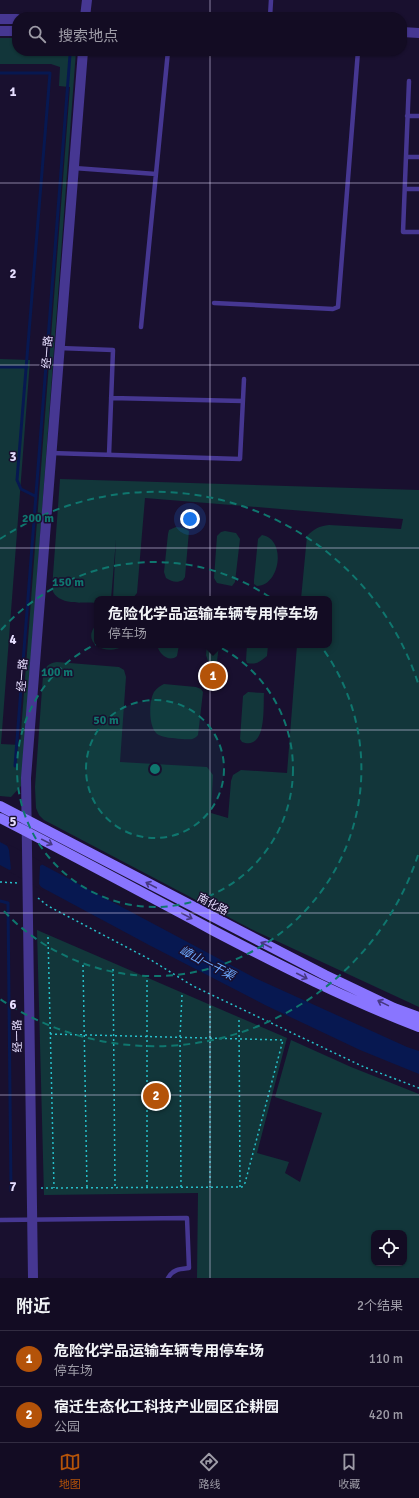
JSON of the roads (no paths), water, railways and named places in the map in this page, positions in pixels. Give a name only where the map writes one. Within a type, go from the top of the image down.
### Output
[{"type":"main road","name":"南化路","points":[[0,806],[318,972],[394,1008],[419,1017]]},
{"type":"main road","name":"南化路","points":[[0,818],[321,985],[392,1017],[419,1027]]},
{"type":"street","points":[[85,12],[86,0]]},
{"type":"street","points":[[0,19],[12,19]]},
{"type":"street","points":[[0,31],[12,31]]},
{"type":"street","points":[[407,32],[419,33]]},
{"type":"street","name":"经一路","points":[[33,1278],[26,778],[83,56]]},
{"type":"lane","points":[[270,12],[271,0]]},
{"type":"lane","points":[[141,327],[168,56]]},
{"type":"lane","points":[[214,303],[333,309],[338,307],[358,56]]},
{"type":"lane","points":[[409,81],[403,232],[419,232]]},
{"type":"lane","points":[[407,116],[419,116]]},
{"type":"lane","points":[[406,157],[419,157]]},
{"type":"lane","points":[[74,168],[156,174]]},
{"type":"lane","points":[[404,189],[419,189]]},
{"type":"lane","points":[[59,348],[113,350],[110,455]]},
{"type":"lane","points":[[51,452],[240,459],[244,380]]},
{"type":"lane","points":[[111,398],[243,402]]},
{"type":"lane","points":[[0,1220],[187,1218],[189,1268],[177,1270],[171,1273],[168,1278]]},
{"type":"water","name":"嶂山一干渠","points":[[0,842],[255,978],[407,1047],[419,1051],[419,1074],[360,1050],[265,1005],[0,865]]},
{"type":"waterway","points":[[15,766],[70,56]]},
{"type":"waterway","points":[[0,73],[50,73],[17,480],[21,489],[35,496]]},
{"type":"waterway","points":[[0,367],[27,367]]},
{"type":"waterway","points":[[0,901],[8,903],[11,1191]]},
{"type":"place","name":"危险化学品运输车辆专用停车场","points":[[213,676]]},
{"type":"place","name":"宿迁生态化工科技产业园区企耕园","points":[[156,1096]]}]
